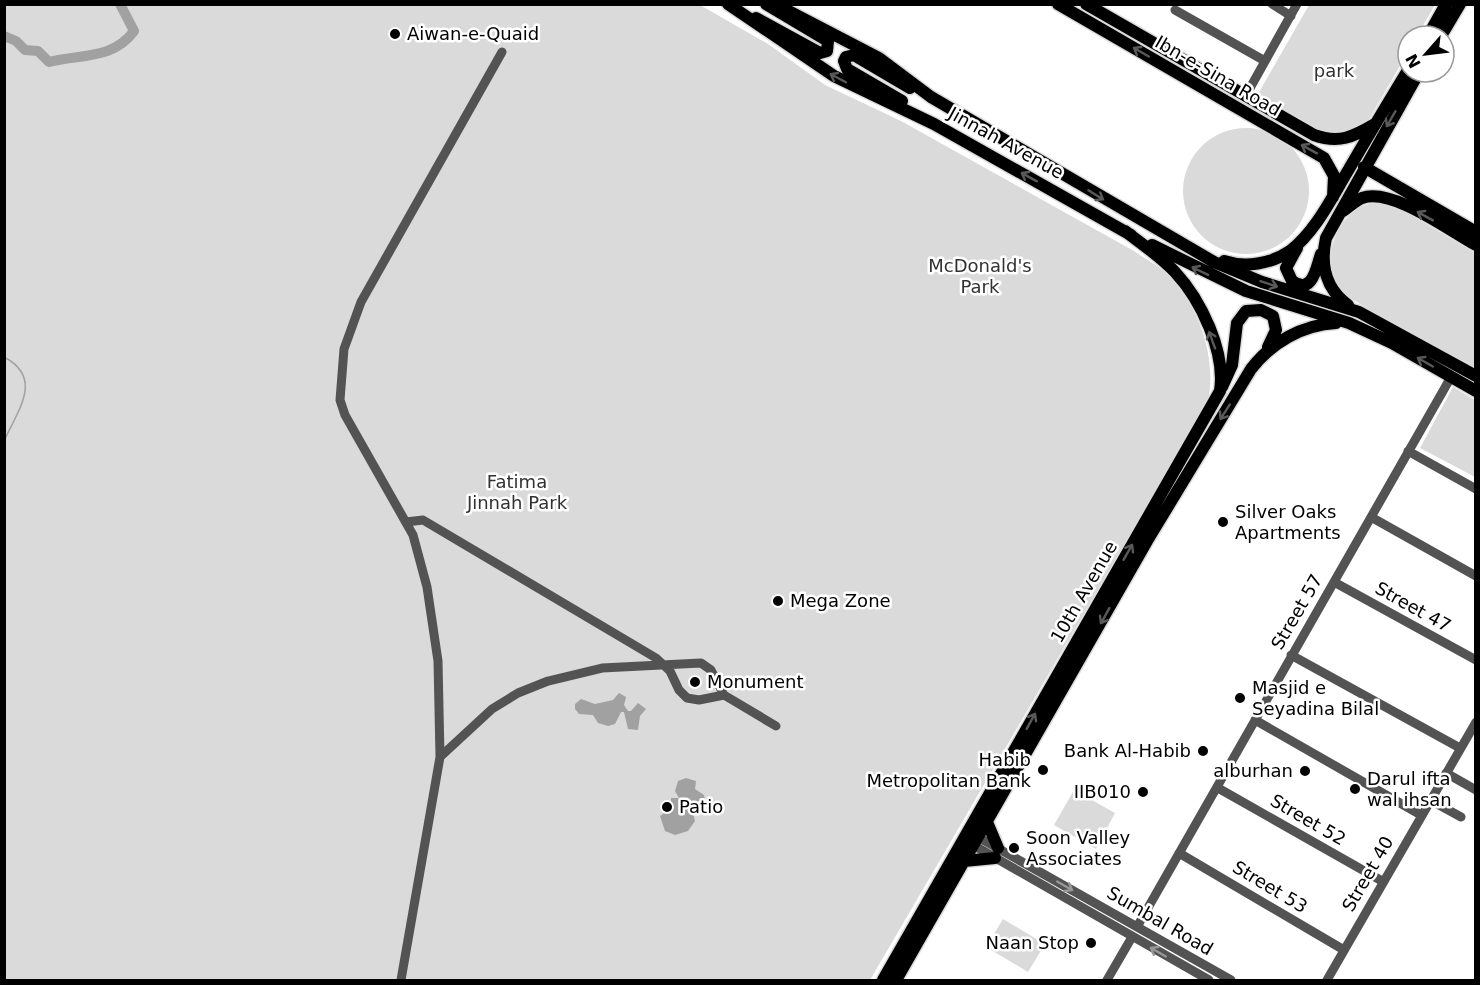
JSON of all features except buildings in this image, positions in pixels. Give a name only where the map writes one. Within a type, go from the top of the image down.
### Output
[{"type":"main road","name":"Jinnah Avenue","points":[[728,4],[834,76],[934,124],[1125,231],[1223,282],[1349,323],[1392,343],[1476,391]]},
{"type":"main road","points":[[741,12],[771,24],[820,53],[827,51],[828,41],[766,4]]},
{"type":"main road","name":"Jinnah Avenue","points":[[776,4],[879,58],[931,97],[1189,249],[1230,270],[1359,312]]},
{"type":"main road","name":"Ibn-e-Sina Road","points":[[1058,4],[1324,158],[1334,176],[1333,196]]},
{"type":"main road","name":"Ibn-e-Sina Road","points":[[1086,4],[1245,97],[1325,139],[1346,140],[1375,124]]},
{"type":"main road","points":[[1435,24],[1446,4]]},
{"type":"main road","points":[[1448,24],[1460,4]]},
{"type":"main road","points":[[931,97],[910,89],[854,56],[849,55],[844,61],[847,69],[925,115],[934,124]]},
{"type":"main road","points":[[1399,84],[1333,196],[1302,240],[1286,268],[1292,281],[1301,285],[1307,284],[1315,276],[1325,244],[1338,216],[1412,84]]},
{"type":"main road","points":[[1365,167],[1476,232]]},
{"type":"main road","points":[[1338,216],[1363,198],[1383,197],[1396,200],[1476,245]]},
{"type":"main road","points":[[1125,231],[1169,266],[1189,290],[1218,356],[1220,391]]},
{"type":"main road","points":[[1189,249],[1244,265],[1280,257],[1302,240]]},
{"type":"main road","points":[[1325,244],[1324,262],[1328,283],[1340,299],[1359,312],[1476,376]]},
{"type":"main road","name":"10th Avenue","points":[[883,981],[910,944],[987,822],[1121,576],[1220,391],[1232,364],[1239,318],[1246,311],[1255,309],[1267,312],[1276,323],[1274,338],[1251,369],[1121,576],[910,944],[896,981]]},
{"type":"main road","name":"10th Avenue","points":[[1261,357],[1300,329],[1349,323]]},
{"type":"main road","points":[[964,861],[996,853],[987,822]]},
{"type":"street","points":[[1272,4],[1291,16]]},
{"type":"street","points":[[1245,97],[1297,4]]},
{"type":"street","points":[[1175,10],[1265,61]]},
{"type":"street","points":[[401,981],[440,757],[438,661],[428,586],[418,548],[406,522],[354,434],[340,400],[344,349],[361,302],[502,52]]},
{"type":"street","name":"Street 57","points":[[1137,927],[1451,376]]},
{"type":"street","points":[[1408,451],[1476,489]]},
{"type":"street","points":[[1371,517],[1476,576]]},
{"type":"street","points":[[406,522],[423,520],[666,666],[679,690],[687,698],[699,700],[724,695]]},
{"type":"street","name":"Street 47","points":[[1334,582],[1476,660]]},
{"type":"street","points":[[1291,655],[1460,748]]},
{"type":"street","points":[[440,757],[492,709],[518,693],[548,681],[602,668],[701,663],[711,670],[724,695],[776,726]]},
{"type":"street","points":[[1255,720],[1421,815]]},
{"type":"street","name":"Street 40","points":[[1327,981],[1382,881],[1476,722]]},
{"type":"street","points":[[1446,773],[1476,790]]},
{"type":"street","name":"Street 52","points":[[1218,788],[1382,881]]},
{"type":"street","points":[[1430,800],[1461,817]]},
{"type":"street","name":"Sumbal Road","points":[[975,841],[1209,981]]},
{"type":"street","name":"Sumbal Road","points":[[996,853],[1137,927],[1231,981]]},
{"type":"street","name":"Street 53","points":[[1179,853],[1344,950]]},
{"type":"street","points":[[1107,981],[1132,937]]},
{"type":"green space","name":"Fatima Jinnah Park","points":[[4,5],[700,5],[768,44],[825,85],[901,121],[1134,251],[1169,276],[1189,303],[1204,335],[1210,368],[1208,401],[870,980],[5,980]]},
{"type":"green space","name":"park","points":[[1309,5],[1435,5],[1424,24],[1396,24],[1396,73],[1364,128],[1346,134],[1326,134],[1258,94]]},
{"type":"green space","points":[[1246,128],[1270,133],[1291,146],[1304,167],[1309,191],[1304,215],[1291,236],[1270,249],[1246,254],[1222,249],[1201,236],[1188,215],[1183,191],[1188,167],[1201,146],[1222,133]]},
{"type":"green space","points":[[1383,203],[1401,209],[1475,253],[1475,374],[1347,296],[1334,282],[1330,260],[1336,236],[1342,225],[1349,215],[1359,208],[1369,204]]},
{"type":"green space","points":[[1453,387],[1475,400],[1475,477],[1420,448]]},
{"type":"green space","points":[[1074,790],[1115,813],[1096,849],[1054,825]]},
{"type":"green space","points":[[1003,919],[1045,944],[1028,972],[986,947]]},
{"type":"shaded area","points":[[619,693],[626,697],[624,705],[628,711],[631,711],[638,703],[646,709],[640,716],[638,730],[628,729],[624,712],[621,712],[615,724],[608,726],[598,723],[593,715],[579,714],[575,709],[575,704],[581,699],[595,704],[613,700]]},
{"type":"shaded area","points":[[686,778],[696,781],[695,789],[704,795],[705,800],[692,809],[695,821],[688,831],[675,835],[665,831],[660,816],[671,808],[671,798],[679,798],[675,791],[678,781]]},
{"type":"waterway","points":[[4,36],[16,41],[25,50],[38,51],[49,62],[106,51],[126,40],[134,31],[120,4]]},
{"type":"waterway","points":[[4,357],[16,365],[23,375],[25,385],[21,406],[4,441]]},
{"type":"place","name":"Aiwan-e-Quaid","points":[[395,34]]},
{"type":"place","name":"Silver Oaks Apartments","points":[[1223,522]]},
{"type":"place","name":"Mega Zone","points":[[778,601]]},
{"type":"place","name":"Monument","points":[[695,682]]},
{"type":"place","name":"Masjid e Seyadina Bilal","points":[[1240,698]]},
{"type":"place","name":"Bank Al-Habib","points":[[1203,751]]},
{"type":"place","name":"Habib Metropolitan Bank","points":[[1043,770]]},
{"type":"place","name":"alburhan","points":[[1305,771]]},
{"type":"place","name":"Darul ifta wal ihsan","points":[[1355,789]]},
{"type":"place","name":"IIB010","points":[[1143,792]]},
{"type":"place","name":"Patio","points":[[667,807]]},
{"type":"place","name":"Soon Valley Associates","points":[[1014,848]]},
{"type":"place","name":"Naan Stop","points":[[1091,943]]},
{"type":"park label","name":"McDonald's Park","points":[[980,276]]}]
